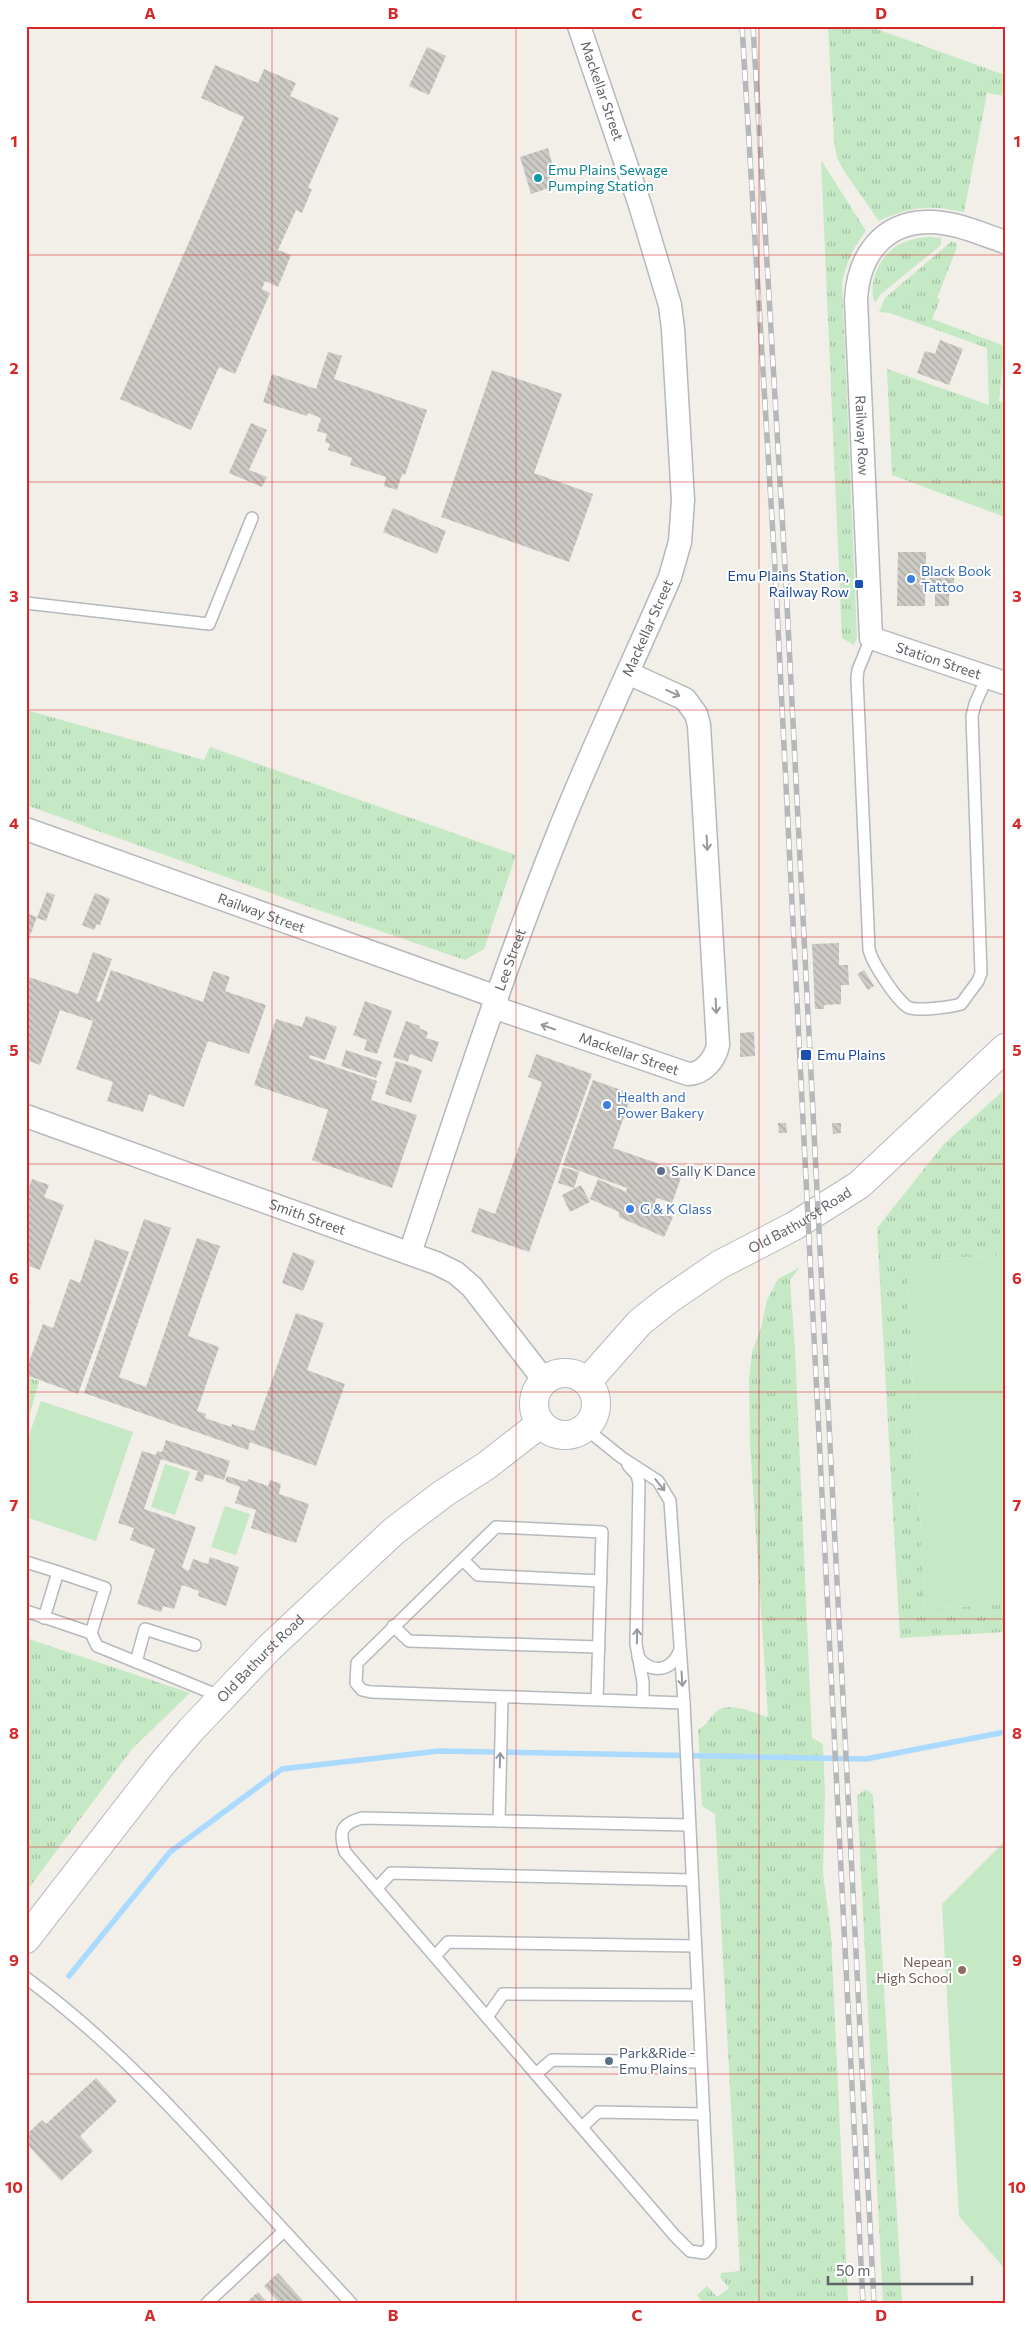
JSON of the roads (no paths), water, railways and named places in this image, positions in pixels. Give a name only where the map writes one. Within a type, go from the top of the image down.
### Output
[{"type":"main road","name":"Old Bathurst Road","points":[[587,1382],[640,1322],[668,1300],[719,1265],[794,1226],[859,1185],[1005,1048]]},
{"type":"main road","points":[[571,1373],[587,1382],[596,1397],[596,1405],[595,1414],[585,1428],[567,1436],[557,1435],[540,1424],[535,1416],[534,1397],[544,1380],[552,1375],[571,1373]]},
{"type":"main road","name":"Old Bathurst Road","points":[[26,1940],[160,1765],[269,1648],[394,1531],[444,1493],[486,1466],[540,1424]]},
{"type":"street","name":"Mackellar Street","points":[[495,1002],[688,1074],[699,1072],[716,1054],[718,1045],[699,725],[696,714],[685,699],[628,673],[670,576],[680,542],[683,500],[670,305],[640,205],[580,26]]},
{"type":"street","name":"Railway Row","points":[[871,638],[856,300],[861,267],[881,239],[900,228],[928,222],[967,230],[1005,242]]},
{"type":"street","name":"Station Street","points":[[871,638],[996,680]]},
{"type":"street","name":"Lee Street","points":[[410,1253],[495,1002],[558,834],[628,673]]},
{"type":"street","name":"Railway Street","points":[[26,829],[495,1002]]},
{"type":"street","name":"Smith Street","points":[[26,1116],[410,1253],[456,1273],[472,1286],[544,1380]]},
{"type":"lane","points":[[26,602],[209,624],[252,518]]},
{"type":"lane","points":[[871,638],[860,662],[857,678],[869,949],[872,959],[902,1003],[908,1008],[960,1004],[982,973],[972,716],[975,704],[996,680]]},
{"type":"lane","points":[[585,1428],[621,1457],[658,1481],[670,1501],[684,1703],[688,1825],[710,2246],[704,2253],[690,2251],[675,2236],[345,1852],[341,1840],[342,1830],[350,1821],[362,1818],[688,1825]]},
{"type":"lane","points":[[621,1457],[637,1475],[639,1483],[638,1656],[643,1682],[643,1701]]},
{"type":"lane","points":[[597,1700],[602,1532],[496,1527],[356,1663],[356,1683],[362,1690],[502,1698],[684,1703]]},
{"type":"lane","points":[[463,1560],[478,1575],[601,1581]]},
{"type":"lane","points":[[26,1562],[106,1588],[91,1633],[97,1646],[222,1697]]},
{"type":"lane","points":[[44,1618],[58,1572]]},
{"type":"lane","points":[[26,1611],[91,1633]]},
{"type":"lane","points":[[393,1626],[409,1641],[599,1648]]},
{"type":"lane","points":[[136,1662],[145,1629],[195,1645]]},
{"type":"lane","points":[[638,1656],[650,1667],[663,1668],[673,1662],[680,1650]]},
{"type":"lane","points":[[499,1821],[502,1698]]},
{"type":"lane","points":[[377,1888],[391,1873],[692,1880]]},
{"type":"lane","points":[[435,1956],[448,1942],[695,1946]]},
{"type":"lane","points":[[26,1978],[77,2017],[116,2052],[184,2120],[351,2303]]},
{"type":"lane","points":[[487,2017],[503,1994],[698,1995]]},
{"type":"lane","points":[[536,2074],[552,2060],[701,2062]]},
{"type":"lane","points":[[582,2127],[598,2112],[704,2114]]},
{"type":"lane","points":[[207,2303],[284,2231]]},
{"type":"waterway","points":[[69,1976],[170,1852],[282,1769],[439,1751],[866,1759],[1005,1732]]},
{"type":"railway","points":[[742,26],[775,568],[863,2303]]},
{"type":"railway","points":[[753,26],[785,566],[874,2303]]},
{"type":"place","name":"Emu Plains Sewage Pumping Station","points":[[538,178]]},
{"type":"place","name":"Black Book Tattoo","points":[[911,579]]},
{"type":"place","name":"Emu Plains Station, Railway Row","points":[[859,584]]},
{"type":"place","name":"Emu Plains","points":[[806,1055]]},
{"type":"place","name":"Health and Power Bakery","points":[[607,1105]]},
{"type":"place","name":"Sally K Dance","points":[[661,1171]]},
{"type":"place","name":"G & K Glass","points":[[630,1209]]},
{"type":"place","name":"Nepean High School","points":[[962,1970]]},
{"type":"place","name":"Park&Ride - Emu Plains","points":[[609,2061]]}]
